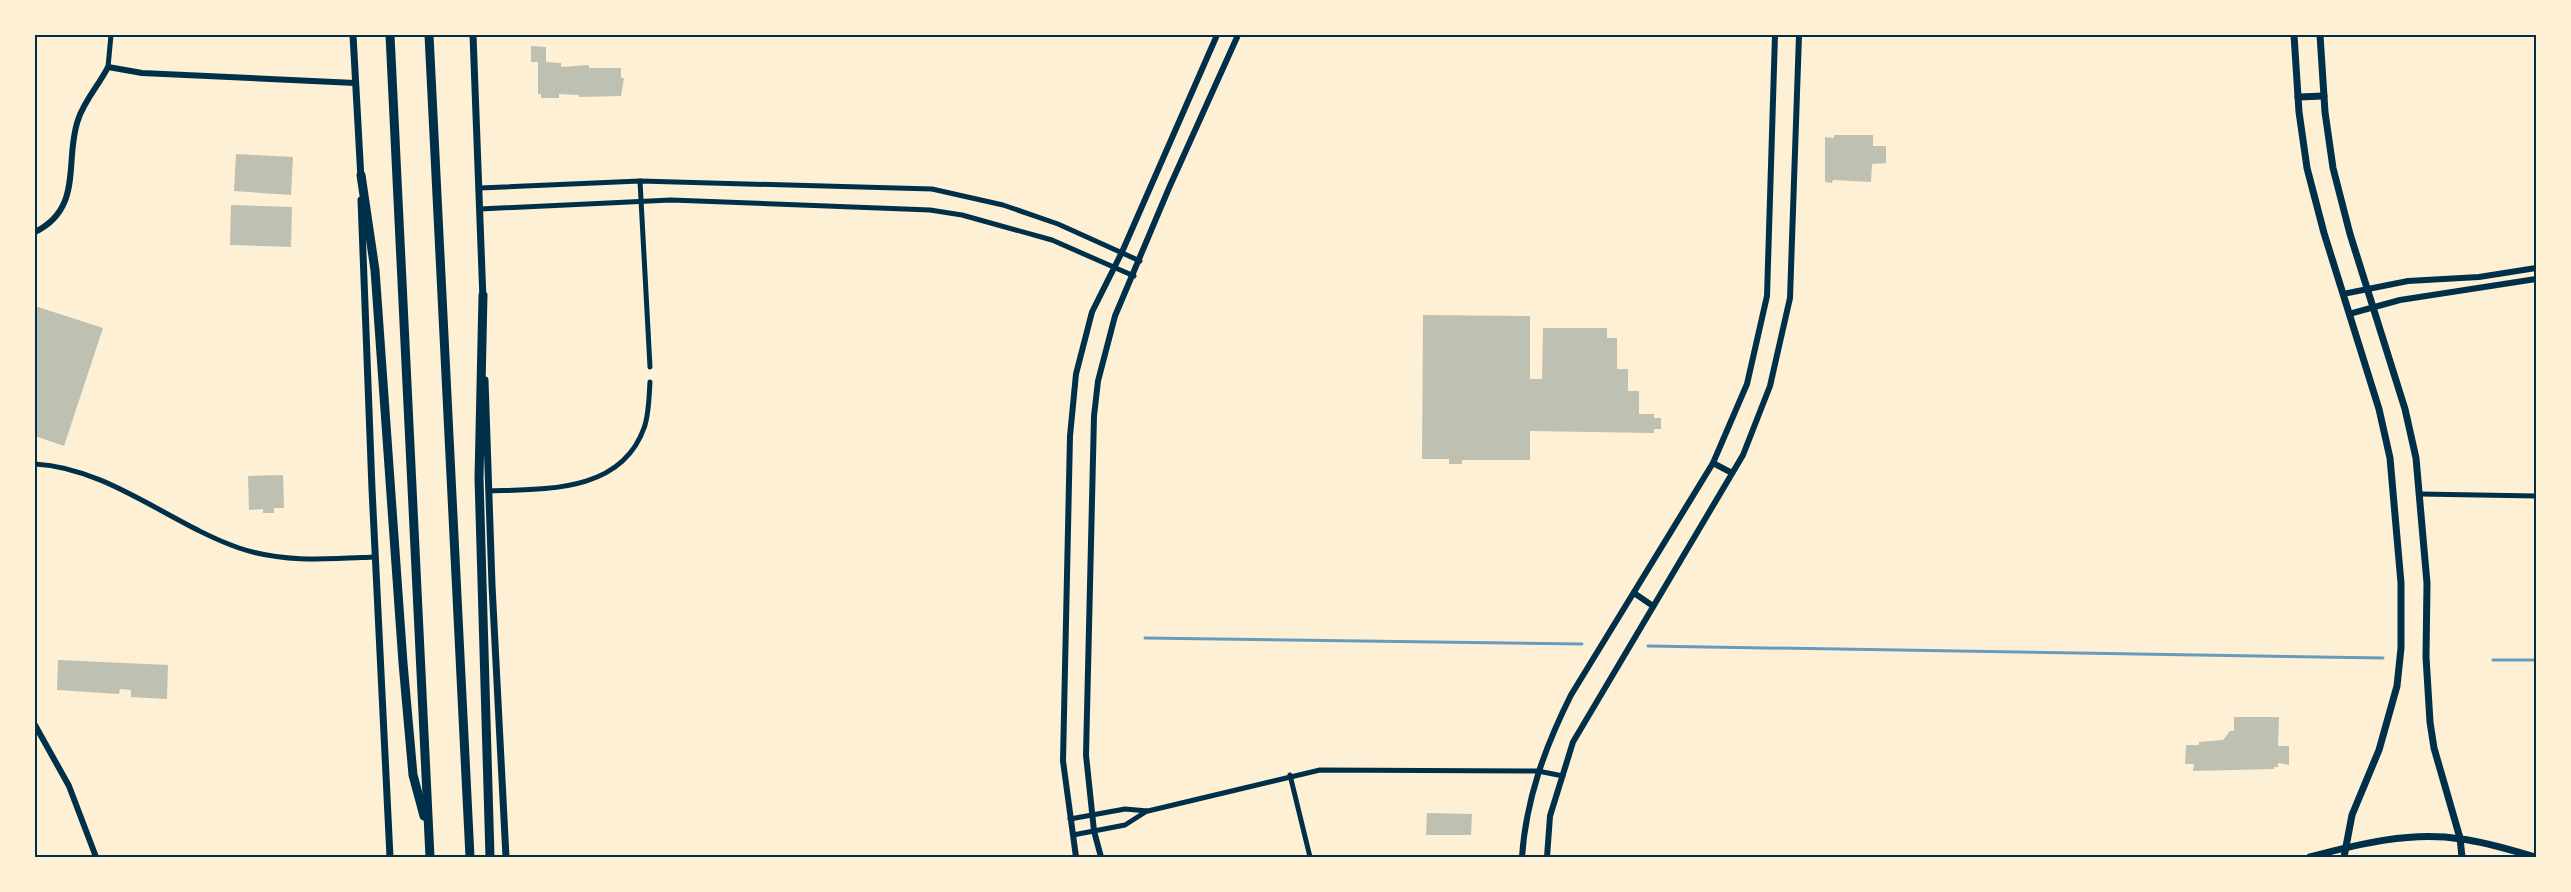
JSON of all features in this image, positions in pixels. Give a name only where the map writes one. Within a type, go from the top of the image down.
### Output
[{"type":"highway","points":[[390,35],[430,857]]},
{"type":"highway","points":[[429,35],[470,857]]},
{"type":"highway","points":[[361,175],[376,280],[401,644],[413,774],[429,836]]},
{"type":"highway","points":[[483,295],[479,478],[490,857]]},
{"type":"main road","points":[[353,35],[361,175],[375,558],[390,857]]},
{"type":"main road","points":[[473,35],[480,188],[488,492],[506,857]]},
{"type":"main road","points":[[2294,35],[2298,97],[2307,168],[2324,234],[2379,409],[2390,458],[2402,604],[2400,656],[2396,686],[2379,750],[2352,815],[2344,857]]},
{"type":"main road","points":[[2320,35],[2324,96],[2333,168],[2350,234],[2405,409],[2416,458],[2427,583],[2426,657],[2430,722],[2434,748],[2460,838],[2462,857]]},
{"type":"main road","points":[[2298,97],[2324,96]]},
{"type":"main road","points":[[2310,857],[2345,848],[2395,839],[2460,838],[2535,857]]},
{"type":"street","points":[[35,232],[51,221],[68,193],[72,180],[73,136],[79,118],[108,67],[111,35]]},
{"type":"street","points":[[1076,857],[1062,761],[1071,418],[1076,374],[1092,312],[1122,252],[1217,35]]},
{"type":"street","points":[[1101,857],[1094,831],[1086,755],[1094,416],[1098,381],[1115,316],[1134,276],[1169,188],[1238,35]]},
{"type":"street","points":[[1522,857],[1527,810],[1538,771],[1554,729],[1571,695],[1713,464],[1747,384],[1765,313],[1775,35]]},
{"type":"street","points":[[1547,857],[1550,816],[1573,742],[1743,455],[1763,407],[1787,318],[1790,298],[1799,35]]},
{"type":"street","points":[[108,67],[142,73],[355,83]]},
{"type":"street","points":[[640,181],[650,367]]},
{"type":"street","points":[[480,188],[640,181],[932,189],[1003,205],[1058,224],[1140,261]]},
{"type":"street","points":[[480,209],[641,201],[930,210],[962,215],[1052,240],[1134,276]]},
{"type":"street","points":[[2343,294],[2408,281],[2479,277],[2536,268]]},
{"type":"street","points":[[2349,314],[2455,290],[2536,279]]},
{"type":"street","points":[[488,492],[554,488],[582,483],[612,471],[633,450],[645,427],[650,382]]},
{"type":"street","points":[[35,464],[51,465],[98,479],[210,536],[257,553],[309,559],[375,558]]},
{"type":"street","points":[[1713,464],[1732,473]]},
{"type":"street","points":[[2420,494],[2536,496]]},
{"type":"street","points":[[1634,593],[1653,606]]},
{"type":"street","points":[[35,725],[69,786],[96,857]]},
{"type":"street","points":[[1070,819],[1126,809],[1148,810],[1290,775],[1320,770],[1538,771],[1563,776]]},
{"type":"street","points":[[1290,775],[1310,857]]},
{"type":"street","points":[[1072,834],[1125,825],[1148,810]]},
{"type":"building","points":[[531,46],[546,47],[546,62],[561,63],[561,67],[589,65],[589,68],[621,68],[621,78],[624,78],[621,96],[579,97],[579,95],[559,94],[559,98],[541,98],[541,94],[538,94],[538,62],[531,62]]},
{"type":"building","points":[[1834,135],[1873,135],[1873,146],[1886,146],[1886,163],[1872,164],[1871,182],[1833,180],[1832,183],[1825,182],[1825,137],[1834,138]]},
{"type":"building","points":[[236,154],[293,157],[291,195],[234,191]]},
{"type":"building","points":[[231,205],[292,207],[291,247],[230,245]]},
{"type":"building","points":[[35,306],[103,328],[64,446],[35,436]]},
{"type":"building","points":[[1423,315],[1530,316],[1530,379],[1542,379],[1543,328],[1607,328],[1607,338],[1617,338],[1617,369],[1628,369],[1628,391],[1639,391],[1639,414],[1654,414],[1654,418],[1661,418],[1661,429],[1654,429],[1654,433],[1530,431],[1530,460],[1462,460],[1462,464],[1449,464],[1449,459],[1422,459]]},
{"type":"building","points":[[283,475],[284,508],[274,508],[274,513],[263,513],[263,509],[249,510],[248,476]]},
{"type":"building","points":[[58,660],[168,665],[167,699],[131,697],[131,690],[120,689],[119,694],[57,690]]},
{"type":"building","points":[[2234,717],[2279,717],[2278,746],[2289,746],[2289,765],[2278,763],[2278,767],[2274,767],[2274,769],[2193,771],[2194,764],[2185,764],[2186,745],[2199,745],[2199,742],[2223,740],[2230,731],[2234,731]]},
{"type":"building","points":[[1427,813],[1472,814],[1471,835],[1426,835]]},
{"type":"waterway","points":[[1145,638],[1582,644]]},
{"type":"waterway","points":[[1648,646],[2383,658]]},
{"type":"waterway","points":[[2493,660],[2536,660]]}]
